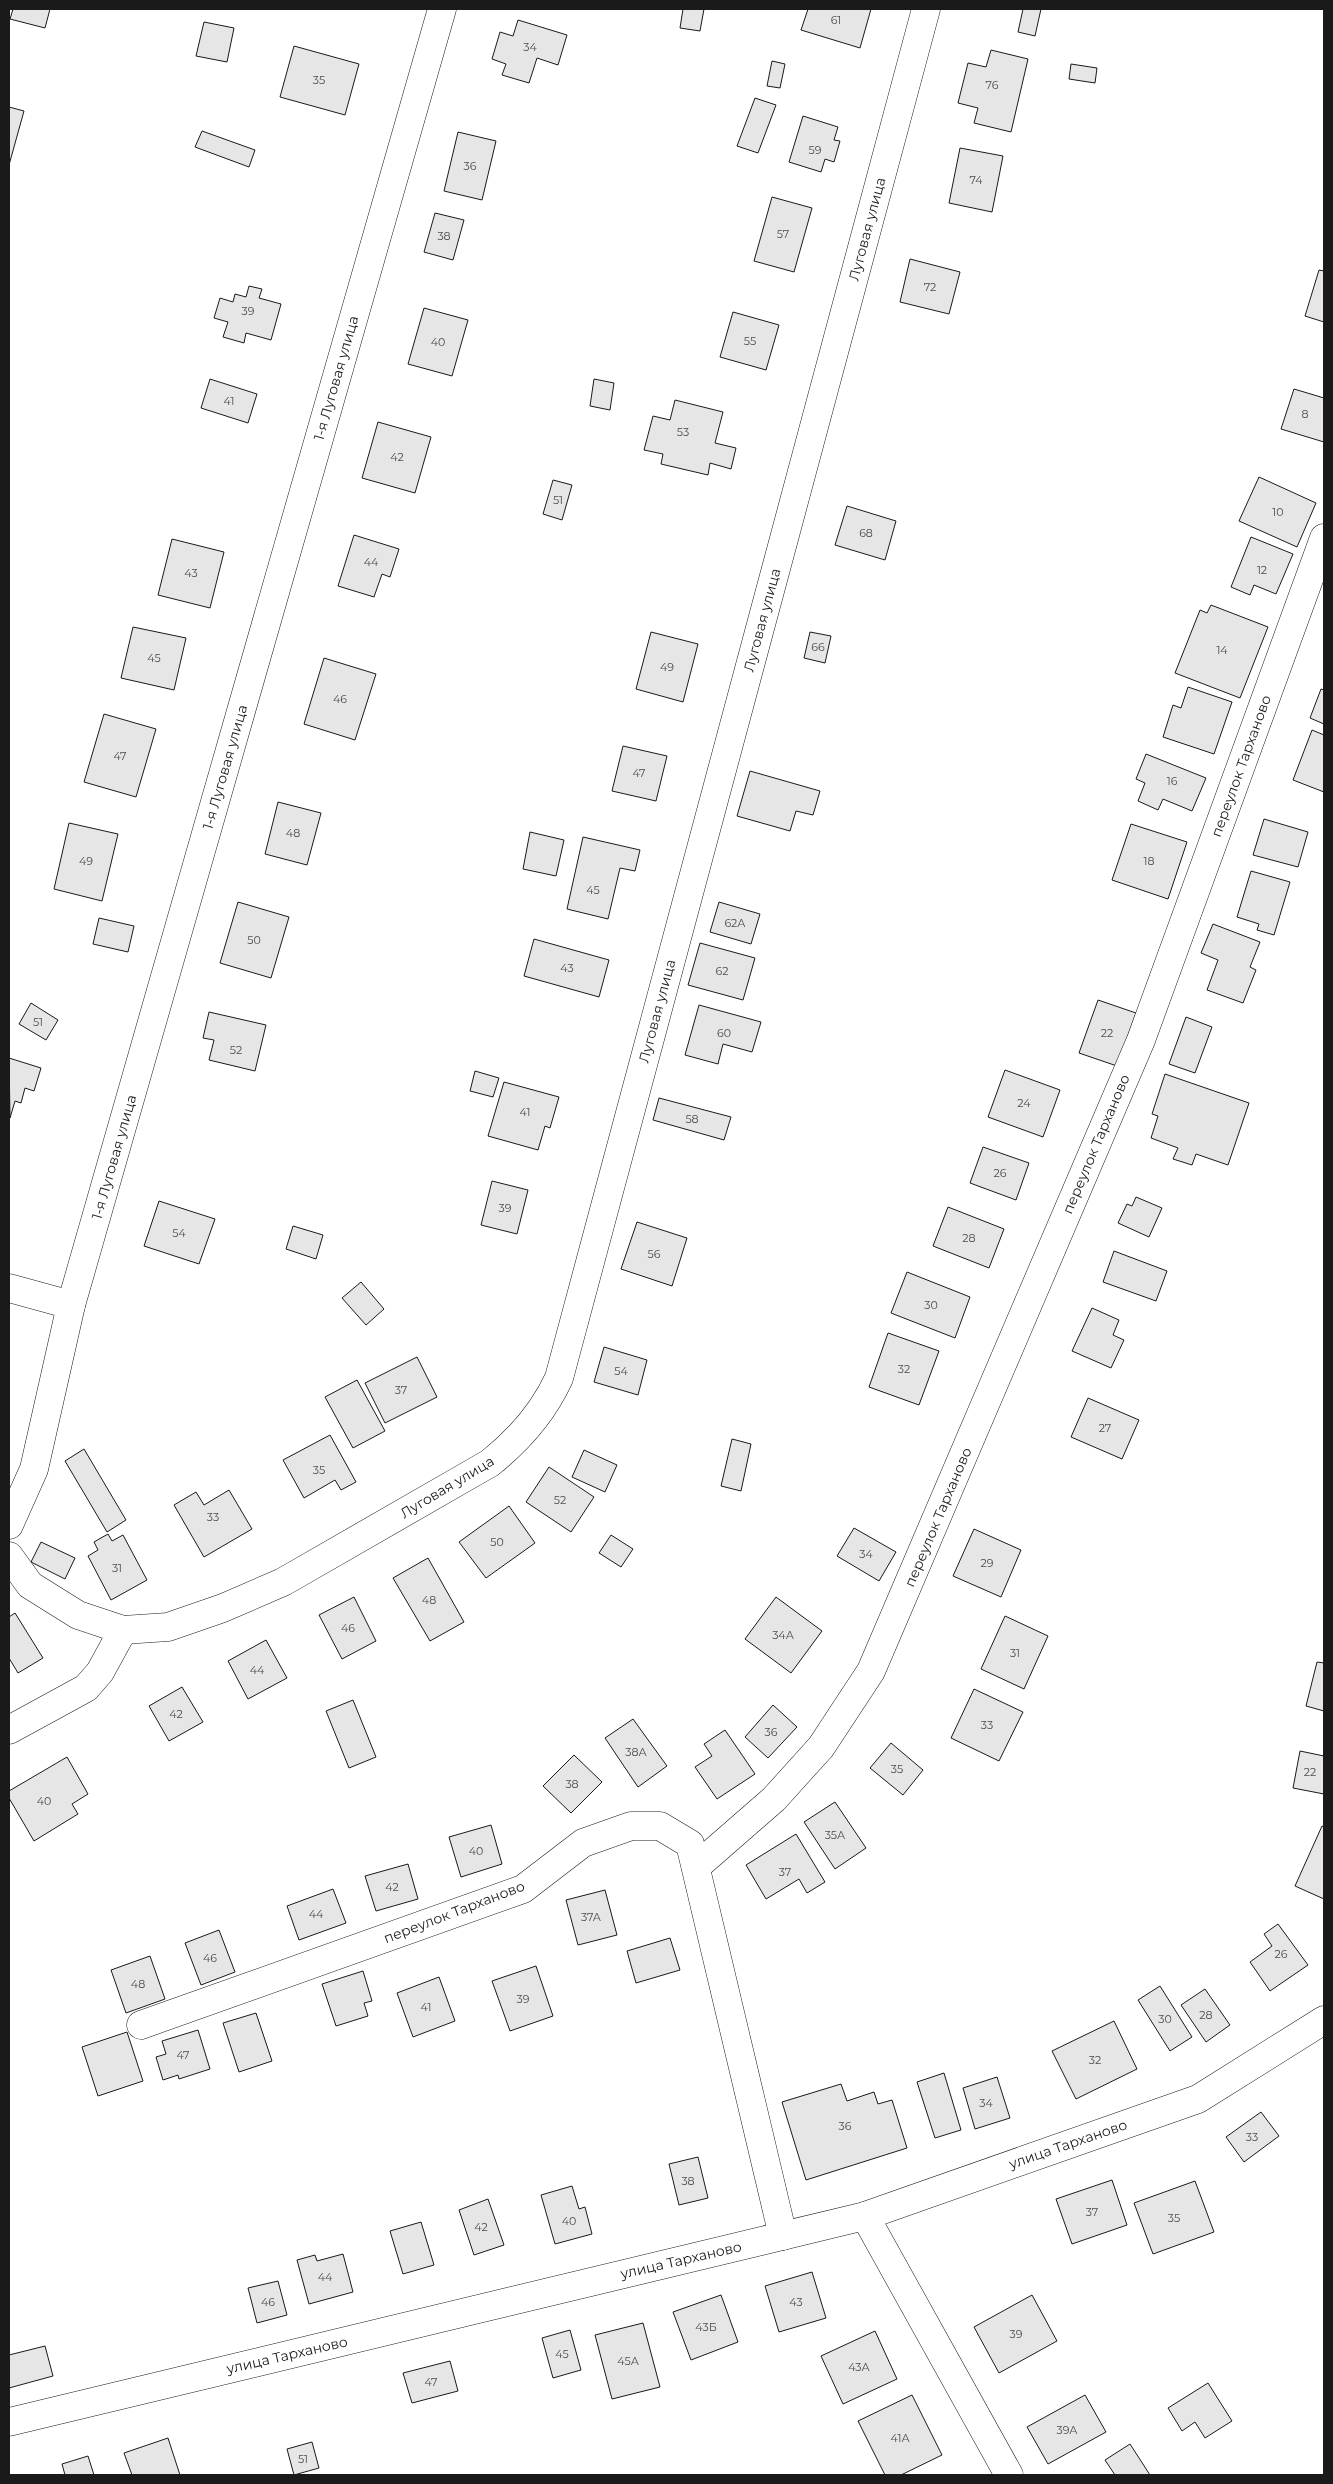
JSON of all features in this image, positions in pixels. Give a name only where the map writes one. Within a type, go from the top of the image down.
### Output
[{"type":"street","name":"1-я Луговая улица","points":[[9,1525],[34,1469],[71,1305],[442,9]]},
{"type":"street","name":"Луговая улица","points":[[9,1556],[30,1585],[78,1615],[123,1630],[168,1627],[223,1608],[283,1582],[490,1463],[513,1444],[547,1404],[562,1368],[926,9]]},
{"type":"street","name":"переулок Тарханово","points":[[141,2025],[523,1889],[583,1843],[631,1826],[660,1826],[690,1844],[696,1867],[774,1799],[821,1747],[871,1671],[1141,1040],[1324,538]]},
{"type":"street","points":[[9,1288],[71,1305]]},
{"type":"street","points":[[9,1730],[86,1688],[100,1672],[123,1630]]},
{"type":"street","points":[[696,1867],[783,2236]]},
{"type":"street","name":"улица Тарханово","points":[[9,2422],[865,2216],[1198,2098],[1324,2020]]},
{"type":"street","points":[[865,2216],[1009,2475]]},
{"type":"building","points":[[13,9],[50,9],[45,28],[10,19]]},
{"type":"building","points":[[683,9],[704,9],[700,31],[680,28]]},
{"type":"building","points":[[808,9],[871,9],[860,48],[801,30]]},
{"type":"building","points":[[1023,9],[1041,9],[1035,36],[1018,32]]},
{"type":"building","points":[[518,20],[567,35],[558,65],[537,58],[529,83],[502,75],[506,64],[492,59],[500,32],[513,36]]},
{"type":"building","points":[[204,22],[234,28],[227,62],[196,56]]},
{"type":"building","points":[[294,46],[359,64],[345,115],[280,97]]},
{"type":"building","points":[[991,50],[1028,59],[1011,132],[974,123],[978,108],[958,103],[968,63],[986,67]]},
{"type":"building","points":[[772,61],[785,64],[780,88],[767,86]]},
{"type":"building","points":[[1071,64],[1097,68],[1095,83],[1069,79]]},
{"type":"building","points":[[755,98],[776,105],[758,153],[737,146]]},
{"type":"building","points":[[9,107],[24,111],[9,165]]},
{"type":"building","points":[[803,116],[838,127],[834,140],[840,141],[834,162],[825,159],[821,172],[789,162]]},
{"type":"building","points":[[202,131],[255,150],[249,167],[195,147]]},
{"type":"building","points":[[458,132],[496,141],[482,200],[444,191]]},
{"type":"building","points":[[960,148],[1003,156],[992,212],[949,203]]},
{"type":"building","points":[[772,197],[812,208],[794,272],[754,261]]},
{"type":"building","points":[[435,213],[464,220],[453,260],[424,252]]},
{"type":"building","points":[[910,259],[960,272],[949,314],[900,302]]},
{"type":"building","points":[[1319,270],[1324,271],[1324,322],[1305,316]]},
{"type":"building","points":[[249,286],[262,289],[259,298],[281,304],[271,340],[246,333],[244,343],[223,337],[228,322],[214,318],[220,298],[233,302],[235,294],[246,297]]},
{"type":"building","points":[[424,308],[468,320],[452,376],[408,364]]},
{"type":"building","points":[[733,312],[779,325],[766,370],[720,357]]},
{"type":"building","points":[[210,379],[257,394],[248,423],[201,408]]},
{"type":"building","points":[[594,379],[614,383],[610,410],[590,406]]},
{"type":"building","points":[[1294,389],[1324,398],[1324,442],[1281,429]]},
{"type":"building","points":[[675,400],[723,412],[715,443],[736,448],[731,469],[710,463],[708,475],[661,464],[663,454],[644,450],[653,416],[670,420]]},
{"type":"building","points":[[378,422],[431,437],[415,493],[362,478]]},
{"type":"building","points":[[1259,477],[1316,503],[1297,547],[1239,521]]},
{"type":"building","points":[[553,480],[572,485],[562,520],[543,514]]},
{"type":"building","points":[[847,506],[896,521],[885,560],[835,545]]},
{"type":"building","points":[[354,535],[399,549],[390,577],[382,574],[374,597],[338,586]]},
{"type":"building","points":[[1251,537],[1293,554],[1276,594],[1254,585],[1250,595],[1231,587]]},
{"type":"building","points":[[172,539],[224,552],[210,608],[158,595]]},
{"type":"building","points":[[1211,605],[1268,627],[1240,698],[1175,673],[1200,610],[1207,613]]},
{"type":"building","points":[[133,627],[186,638],[174,690],[121,678]]},
{"type":"building","points":[[651,632],[698,644],[683,702],[636,689]]},
{"type":"building","points":[[810,632],[831,636],[825,663],[804,658]]},
{"type":"building","points":[[324,658],[376,674],[355,740],[304,724]]},
{"type":"building","points":[[1188,687],[1232,702],[1214,754],[1163,737],[1173,705],[1181,708]]},
{"type":"building","points":[[1321,689],[1324,690],[1324,724],[1310,718]]},
{"type":"building","points":[[104,714],[156,729],[136,797],[84,782]]},
{"type":"building","points":[[1312,730],[1324,735],[1324,792],[1293,780]]},
{"type":"building","points":[[623,746],[667,756],[656,801],[612,791]]},
{"type":"building","points":[[1146,754],[1206,778],[1192,811],[1163,799],[1158,810],[1138,801],[1145,783],[1136,779]]},
{"type":"building","points":[[750,771],[820,791],[813,815],[796,811],[790,831],[737,816]]},
{"type":"building","points":[[278,802],[321,813],[307,865],[265,854]]},
{"type":"building","points":[[1264,819],[1308,832],[1298,867],[1253,855]]},
{"type":"building","points":[[69,823],[118,834],[102,901],[54,889]]},
{"type":"building","points":[[1131,824],[1187,842],[1168,899],[1112,880]]},
{"type":"building","points":[[530,832],[564,840],[556,876],[523,869]]},
{"type":"building","points":[[583,837],[640,850],[635,871],[620,868],[608,919],[567,909]]},
{"type":"building","points":[[1251,871],[1290,882],[1274,935],[1257,930],[1259,924],[1237,917]]},
{"type":"building","points":[[238,902],[289,917],[271,978],[220,963]]},
{"type":"building","points":[[719,902],[760,914],[751,944],[710,932]]},
{"type":"building","points":[[99,918],[134,926],[128,952],[93,944]]},
{"type":"building","points":[[1213,924],[1260,942],[1250,967],[1256,970],[1243,1003],[1207,990],[1218,960],[1201,953]]},
{"type":"building","points":[[534,939],[609,960],[599,997],[524,976]]},
{"type":"building","points":[[700,943],[755,958],[743,1000],[688,985]]},
{"type":"building","points":[[1098,1000],[1136,1013],[1117,1066],[1079,1053]]},
{"type":"building","points":[[31,1003],[58,1020],[46,1040],[19,1024]]},
{"type":"building","points":[[699,1005],[761,1022],[752,1052],[723,1044],[718,1064],[685,1055]]},
{"type":"building","points":[[209,1012],[266,1025],[255,1071],[209,1060],[214,1040],[203,1038]]},
{"type":"building","points":[[1186,1017],[1212,1027],[1195,1073],[1169,1064]]},
{"type":"building","points":[[9,1058],[41,1068],[34,1091],[25,1088],[21,1103],[15,1101],[10,1118]]},
{"type":"building","points":[[1005,1070],[1060,1090],[1043,1137],[988,1117]]},
{"type":"building","points":[[475,1071],[499,1078],[493,1097],[470,1091]]},
{"type":"building","points":[[1165,1074],[1249,1103],[1228,1165],[1196,1154],[1192,1165],[1173,1159],[1178,1148],[1151,1138],[1158,1116],[1152,1114]]},
{"type":"building","points":[[504,1082],[559,1097],[550,1128],[545,1126],[538,1150],[488,1136]]},
{"type":"building","points":[[659,1098],[731,1117],[724,1140],[653,1120]]},
{"type":"building","points":[[983,1147],[1029,1163],[1016,1200],[970,1183]]},
{"type":"building","points":[[492,1181],[528,1190],[517,1234],[481,1225]]},
{"type":"building","points":[[1136,1197],[1162,1208],[1149,1237],[1118,1223],[1127,1204],[1132,1206]]},
{"type":"building","points":[[159,1201],[215,1219],[199,1264],[144,1246]]},
{"type":"building","points":[[948,1207],[1004,1229],[989,1268],[933,1246]]},
{"type":"building","points":[[637,1222],[687,1238],[672,1286],[621,1269]]},
{"type":"building","points":[[293,1226],[323,1235],[316,1259],[286,1249]]},
{"type":"building","points":[[1114,1251],[1167,1271],[1156,1301],[1103,1282]]},
{"type":"building","points":[[907,1272],[970,1297],[955,1338],[891,1313]]},
{"type":"building","points":[[361,1282],[384,1309],[366,1325],[342,1298]]},
{"type":"building","points":[[1092,1308],[1119,1320],[1113,1335],[1124,1340],[1111,1368],[1072,1351]]},
{"type":"building","points":[[888,1333],[939,1351],[919,1405],[869,1387]]},
{"type":"building","points":[[604,1347],[647,1360],[638,1395],[594,1382]]},
{"type":"building","points":[[417,1357],[437,1397],[385,1423],[365,1383]]},
{"type":"building","points":[[357,1380],[385,1431],[353,1448],[325,1397]]},
{"type":"building","points":[[1088,1398],[1139,1420],[1122,1459],[1071,1437]]},
{"type":"building","points":[[330,1435],[356,1482],[341,1490],[335,1480],[304,1498],[283,1460]]},
{"type":"building","points":[[732,1439],[751,1444],[741,1491],[721,1486]]},
{"type":"building","points":[[84,1449],[126,1520],[107,1532],[65,1461]]},
{"type":"building","points":[[584,1450],[617,1465],[605,1492],[572,1477]]},
{"type":"building","points":[[549,1467],[594,1497],[571,1532],[526,1502]]},
{"type":"building","points":[[229,1490],[252,1529],[204,1557],[174,1505],[196,1492],[204,1505]]},
{"type":"building","points":[[509,1506],[535,1543],[486,1578],[459,1542]]},
{"type":"building","points":[[854,1528],[896,1552],[879,1581],[837,1556]]},
{"type":"building","points":[[974,1529],[1021,1550],[1001,1597],[953,1576]]},
{"type":"building","points":[[108,1534],[112,1541],[123,1535],[147,1580],[111,1600],[88,1556],[98,1550],[94,1542]]},
{"type":"building","points":[[611,1535],[633,1549],[621,1567],[599,1553]]},
{"type":"building","points":[[41,1542],[75,1558],[65,1579],[31,1562]]},
{"type":"building","points":[[428,1558],[464,1622],[430,1641],[393,1578]]},
{"type":"building","points":[[354,1597],[376,1641],[342,1659],[319,1615]]},
{"type":"building","points":[[776,1597],[822,1631],[791,1673],[745,1639]]},
{"type":"building","points":[[15,1613],[43,1658],[18,1673],[9,1658],[9,1617]]},
{"type":"building","points":[[1005,1616],[1048,1636],[1024,1689],[981,1669]]},
{"type":"building","points":[[266,1640],[287,1678],[248,1699],[228,1661]]},
{"type":"building","points":[[1317,1662],[1324,1663],[1324,1711],[1306,1706]]},
{"type":"building","points":[[182,1687],[203,1722],[169,1741],[149,1706]]},
{"type":"building","points":[[974,1689],[1023,1712],[999,1761],[951,1738]]},
{"type":"building","points":[[353,1700],[376,1757],[349,1768],[326,1711]]},
{"type":"building","points":[[773,1705],[797,1727],[768,1758],[745,1737]]},
{"type":"building","points":[[633,1719],[667,1766],[638,1787],[605,1738]]},
{"type":"building","points":[[725,1730],[755,1774],[717,1799],[695,1767],[712,1756],[704,1744]]},
{"type":"building","points":[[891,1743],[923,1770],[903,1795],[870,1768]]},
{"type":"building","points":[[1300,1751],[1324,1756],[1324,1794],[1293,1788]]},
{"type":"building","points":[[574,1755],[602,1782],[571,1813],[543,1786]]},
{"type":"building","points":[[67,1757],[88,1794],[72,1804],[78,1814],[34,1841],[9,1798],[9,1791]]},
{"type":"building","points":[[835,1802],[866,1848],[835,1869],[804,1822]]},
{"type":"building","points":[[491,1825],[502,1864],[461,1877],[449,1837]]},
{"type":"building","points":[[1322,1826],[1324,1827],[1324,1899],[1295,1886]]},
{"type":"building","points":[[796,1834],[825,1882],[807,1893],[799,1879],[766,1899],[746,1865]]},
{"type":"building","points":[[408,1864],[418,1899],[376,1911],[365,1876]]},
{"type":"building","points":[[333,1889],[346,1923],[299,1940],[287,1906]]},
{"type":"building","points":[[605,1890],[617,1935],[578,1945],[566,1900]]},
{"type":"building","points":[[1278,1924],[1308,1965],[1270,1991],[1250,1962],[1272,1946],[1264,1934]]},
{"type":"building","points":[[219,1930],[235,1972],[201,1985],[185,1943]]},
{"type":"building","points":[[670,1938],[680,1970],[636,1983],[627,1951]]},
{"type":"building","points":[[150,1956],[165,1999],[126,2013],[111,1970]]},
{"type":"building","points":[[536,1966],[553,2016],[510,2031],[492,1981]]},
{"type":"building","points":[[363,1971],[372,2001],[364,2003],[368,2016],[336,2026],[322,1984]]},
{"type":"building","points":[[439,1977],[455,2021],[413,2037],[397,1993]]},
{"type":"building","points":[[1160,1986],[1192,2037],[1170,2051],[1138,2000]]},
{"type":"building","points":[[1205,1989],[1230,2025],[1206,2042],[1181,2005]]},
{"type":"building","points":[[256,2013],[272,2061],[239,2072],[223,2023]]},
{"type":"building","points":[[1114,2021],[1137,2069],[1076,2099],[1052,2051]]},
{"type":"building","points":[[198,2030],[210,2069],[179,2079],[178,2075],[163,2080],[156,2057],[166,2054],[162,2041]]},
{"type":"building","points":[[127,2032],[143,2081],[98,2096],[82,2047]]},
{"type":"building","points":[[944,2073],[961,2130],[935,2138],[917,2082]]},
{"type":"building","points":[[997,2077],[1010,2118],[975,2129],[963,2088]]},
{"type":"building","points":[[841,2084],[847,2101],[874,2092],[878,2104],[892,2100],[907,2148],[806,2180],[782,2102]]},
{"type":"building","points":[[1261,2112],[1279,2136],[1244,2162],[1226,2137]]},
{"type":"building","points":[[698,2157],[708,2198],[679,2205],[669,2164]]},
{"type":"building","points":[[1112,2180],[1127,2225],[1072,2244],[1056,2199]]},
{"type":"building","points":[[1195,2181],[1214,2232],[1153,2254],[1134,2203]]},
{"type":"building","points":[[572,2186],[579,2209],[585,2207],[592,2234],[555,2244],[541,2195]]},
{"type":"building","points":[[488,2199],[504,2245],[474,2255],[459,2210]]},
{"type":"building","points":[[421,2222],[434,2265],[403,2274],[390,2231]]},
{"type":"building","points":[[343,2254],[353,2292],[309,2304],[297,2260],[315,2255],[317,2261]]},
{"type":"building","points":[[812,2272],[826,2318],[779,2332],[765,2286]]},
{"type":"building","points":[[278,2281],[287,2315],[257,2323],[248,2288]]},
{"type":"building","points":[[721,2295],[738,2342],[691,2360],[673,2312]]},
{"type":"building","points":[[1032,2295],[1057,2341],[999,2373],[974,2327]]},
{"type":"building","points":[[643,2323],[660,2387],[612,2399],[595,2335]]},
{"type":"building","points":[[570,2330],[581,2370],[553,2378],[542,2338]]},
{"type":"building","points":[[875,2331],[897,2379],[843,2404],[821,2356]]},
{"type":"building","points":[[45,2346],[53,2376],[9,2388],[9,2355]]},
{"type":"building","points":[[450,2361],[458,2391],[412,2403],[403,2373]]},
{"type":"building","points":[[1208,2383],[1232,2421],[1205,2438],[1195,2422],[1182,2431],[1168,2408]]},
{"type":"building","points":[[912,2395],[942,2455],[901,2475],[885,2475],[858,2421]]},
{"type":"building","points":[[1085,2395],[1106,2432],[1048,2464],[1027,2427]]},
{"type":"building","points":[[168,2438],[180,2475],[132,2475],[124,2453]]},
{"type":"building","points":[[312,2442],[319,2468],[294,2475],[287,2449]]},
{"type":"building","points":[[1130,2444],[1150,2475],[1115,2475],[1105,2460]]},
{"type":"building","points":[[88,2456],[94,2475],[65,2475],[62,2464]]}]
